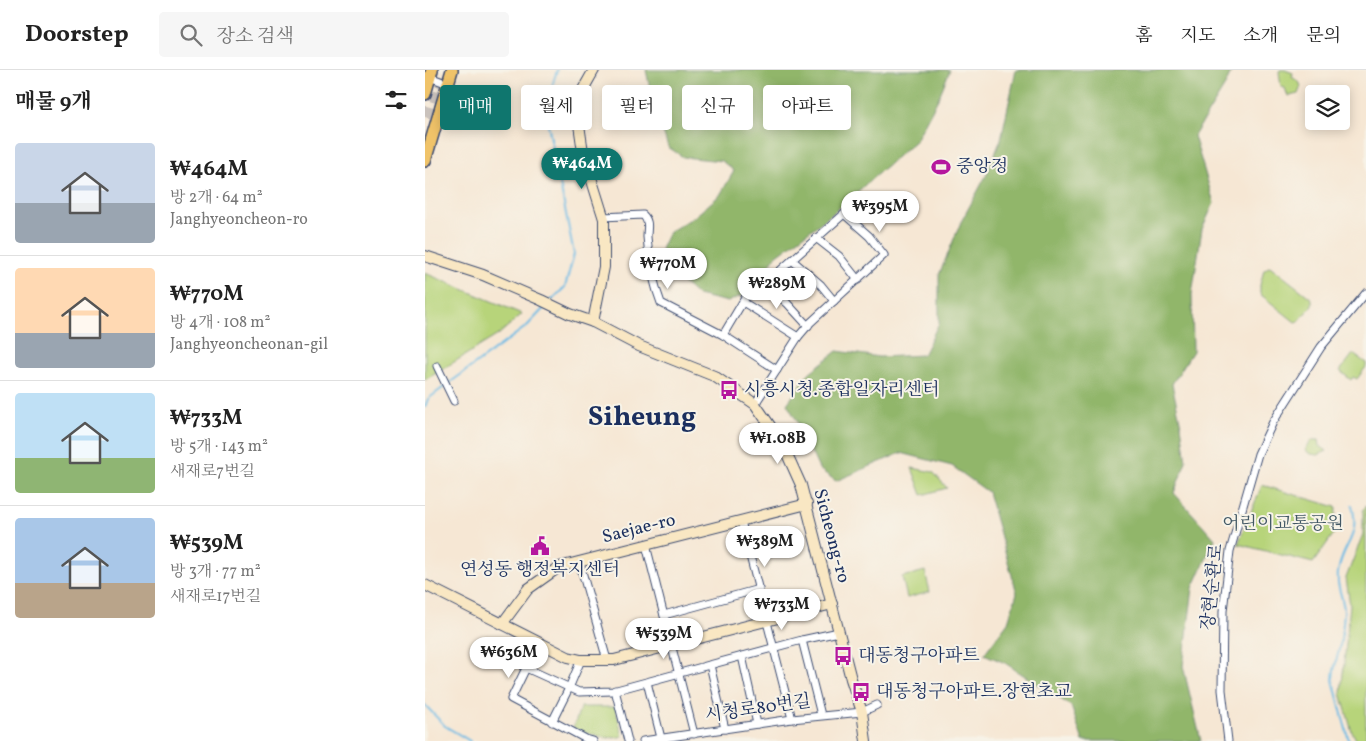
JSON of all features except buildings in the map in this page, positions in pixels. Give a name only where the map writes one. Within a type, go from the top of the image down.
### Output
[{"type":"main road","points":[[425,161],[452,70]]},
{"type":"main road","points":[[425,94],[429,74]]},
{"type":"street","points":[[593,322],[604,267],[603,217],[583,152],[577,111],[581,93],[594,70]]},
{"type":"street","points":[[429,74],[447,84]]},
{"type":"street","points":[[723,335],[745,298],[765,284],[844,214],[869,236],[884,255],[798,337],[755,404]]},
{"type":"street","points":[[603,217],[643,215],[648,220],[650,260],[661,303],[723,335],[777,370]]},
{"type":"street","points":[[816,238],[839,256],[858,280]]},
{"type":"street","name":"Sicheong-ro","points":[[425,256],[483,276],[593,322],[639,346],[715,376],[755,404],[782,442],[801,485],[862,712],[866,741]]},
{"type":"street","points":[[792,260],[821,285],[834,301]]},
{"type":"street","points":[[765,284],[787,303],[808,326]]},
{"type":"street","name":"장현순환로","points":[[1228,741],[1222,690],[1223,611],[1230,551],[1258,454],[1273,422],[1321,347],[1366,293]]},
{"type":"street","points":[[743,302],[798,337]]},
{"type":"street","points":[[437,366],[454,401]]},
{"type":"street","name":"Saejae-ro","points":[[502,624],[528,589],[559,567],[807,504]]},
{"type":"street","points":[[741,521],[792,719]]},
{"type":"street","points":[[646,545],[694,734]]},
{"type":"street","points":[[579,561],[607,660]]},
{"type":"street","points":[[425,584],[567,657],[581,660],[614,660],[832,604]]},
{"type":"street","points":[[664,615],[759,589]]},
{"type":"street","points":[[593,741],[511,700],[526,668],[579,692],[615,690],[774,647],[839,632]]},
{"type":"street","points":[[802,640],[821,715]]},
{"type":"street","points":[[742,656],[757,724]]},
{"type":"street","points":[[552,722],[581,660]]},
{"type":"street","points":[[710,665],[725,729]]},
{"type":"street","points":[[647,682],[661,738]]},
{"type":"street","points":[[615,690],[628,741]]},
{"type":"street","name":"시청로80번길","points":[[643,741],[821,715],[862,712],[877,705]]},
{"type":"green space","points":[[646,70],[950,70],[938,99],[916,140],[831,215],[776,256],[749,292],[728,302],[697,295],[675,276],[661,249],[669,232],[694,217],[720,195],[734,171],[722,161],[683,157],[668,147],[662,130],[672,130],[672,85],[649,85]]},
{"type":"green space","points":[[1016,70],[1232,70],[1226,84],[1194,136],[1214,203],[1202,229],[1192,294],[1193,351],[1172,384],[1181,425],[1186,461],[1174,493],[1215,539],[1193,588],[1183,666],[1201,741],[1083,741],[1071,706],[1005,663],[984,654],[1008,622],[1017,593],[988,492],[952,466],[901,453],[836,481],[819,469],[787,404],[809,373],[837,351],[879,357],[923,355],[939,323],[939,275],[961,222],[987,174],[1001,139]]},
{"type":"green space","points":[[1280,70],[1293,73],[1292,77],[1301,86],[1298,94],[1289,96],[1285,88],[1281,87]]},
{"type":"green space","points":[[1270,266],[1312,299],[1312,305],[1299,321],[1295,322],[1260,294],[1264,270]]},
{"type":"green space","points":[[425,273],[522,314],[498,335],[425,380]]},
{"type":"green space","points":[[1353,354],[1366,363],[1366,367],[1357,379],[1353,377],[1351,380],[1340,371]]},
{"type":"green space","points":[[1312,440],[1319,440],[1320,446],[1327,451],[1318,455],[1311,454],[1305,450]]},
{"type":"green space","points":[[912,468],[933,472],[947,488],[922,495]]},
{"type":"green space","name":"어린이교통공원","points":[[1262,485],[1336,507],[1335,532],[1313,563],[1238,544]]},
{"type":"green space","points":[[1366,506],[1366,741],[1357,741],[1352,732],[1341,693],[1350,605],[1346,578],[1363,534],[1363,509]]},
{"type":"green space","points":[[925,571],[930,592],[907,598],[902,577]]},
{"type":"green space","points":[[581,707],[615,707],[623,736],[611,738],[573,728]]},
{"type":"waterway","points":[[551,301],[565,287],[574,254],[545,109],[557,70]]},
{"type":"waterway","points":[[448,384],[527,326],[546,306]]},
{"type":"waterway","points":[[425,407],[428,399],[444,387]]},
{"type":"waterway","points":[[1349,741],[1333,680],[1341,641],[1344,612],[1338,585],[1338,573],[1353,532],[1354,516],[1352,505]]},
{"type":"waterway","points":[[425,705],[445,726],[470,741]]},
{"type":"tunnel","points":[[425,117],[439,70]]},
{"type":"place","name":"중앙정","points":[[941,167]]},
{"type":"place","name":"시흥시청.종합일자리센터","points":[[729,390]]},
{"type":"place","name":"연성동 행정복지센터","points":[[540,546]]},
{"type":"place","name":"대동청구아파트","points":[[843,656]]},
{"type":"place","name":"대동청구아파트.장현초교","points":[[861,692]]},
{"type":"district","name":"Siheung","points":[[642,417]]}]
